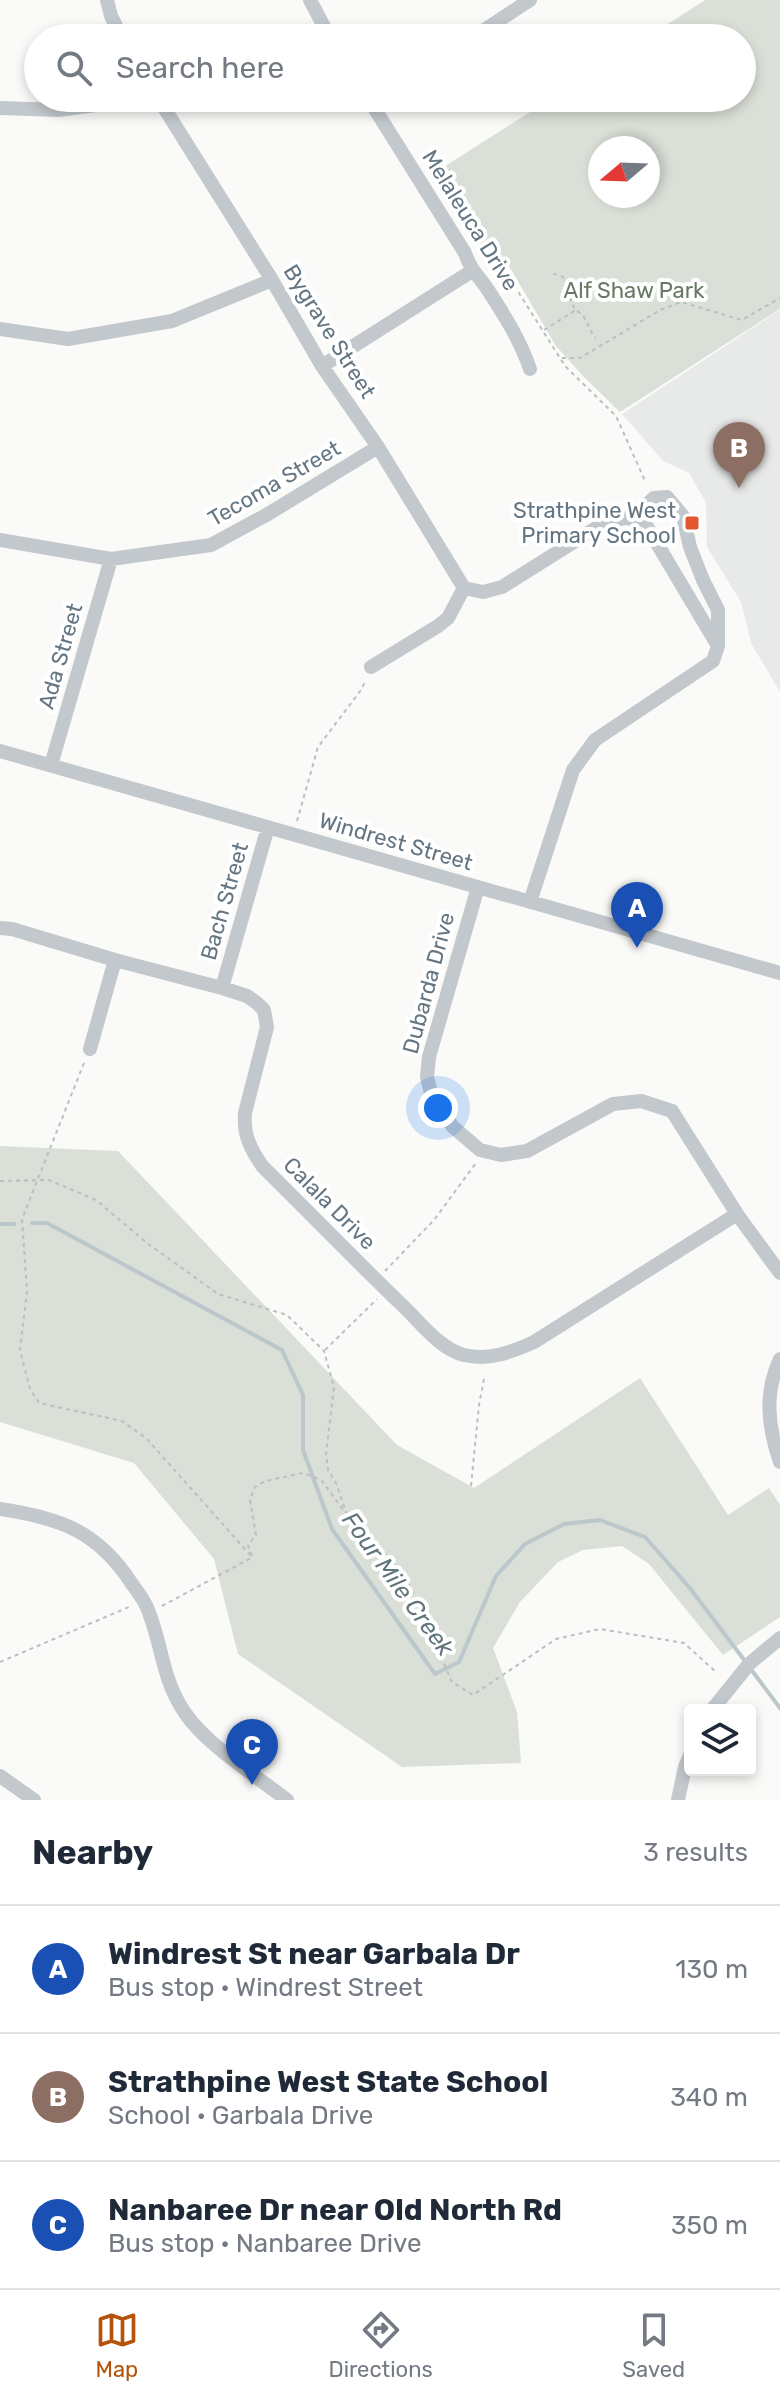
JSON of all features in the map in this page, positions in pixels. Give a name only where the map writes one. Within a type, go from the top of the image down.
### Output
[{"type":"street","points":[[107,0],[115,24]]},
{"type":"street","points":[[310,0],[323,24]]},
{"type":"street","points":[[493,24],[530,0]]},
{"type":"street","points":[[0,108],[24,109]]},
{"type":"street","name":"Bygrave Street","points":[[167,112],[322,366],[378,447],[464,588]]},
{"type":"street","name":"Melaleuca Drive","points":[[380,112],[465,253],[472,271],[521,341],[530,369]]},
{"type":"street","points":[[322,366],[472,271]]},
{"type":"street","points":[[0,329],[68,339],[172,321],[272,280]]},
{"type":"street","name":"Tecoma Street","points":[[0,540],[111,559],[211,545],[378,447]]},
{"type":"street","points":[[530,902],[573,770],[595,740],[713,661],[718,646],[718,610],[690,547],[683,516],[667,497],[654,498],[631,519]]},
{"type":"street","points":[[371,667],[448,618],[464,588],[483,592],[502,587],[604,523],[625,518],[643,520],[718,646]]},
{"type":"street","name":"Ada Street","points":[[51,765],[111,559]]},
{"type":"street","name":"Windrest Street","points":[[0,751],[780,973]]},
{"type":"street","name":"Bach Street","points":[[222,988],[268,827]]},
{"type":"street","name":"Dubarda Drive","points":[[478,887],[429,1057],[427,1077],[432,1097],[453,1127],[480,1150],[501,1155],[527,1151],[613,1104],[641,1101],[672,1111],[737,1214],[780,1273]]},
{"type":"street","name":"Calala Drive","points":[[0,928],[222,988],[247,996],[264,1010],[267,1027],[244,1126],[254,1154],[263,1167],[376,1280],[445,1346],[463,1355],[484,1357],[510,1353],[534,1342],[737,1214]]},
{"type":"street","points":[[90,1049],[115,960]]},
{"type":"street","points":[[780,1359],[770,1390],[768,1409],[780,1462]]},
{"type":"street","points":[[0,1509],[39,1514],[66,1524],[109,1554],[147,1608],[171,1688],[186,1714],[201,1733],[287,1800]]},
{"type":"street","points":[[716,1704],[749,1664],[775,1641]]},
{"type":"street","points":[[678,1800],[684,1772]]},
{"type":"street","points":[[0,1776],[34,1800]]},
{"type":"path","points":[[489,268],[507,274],[560,358],[616,416],[646,483]]},
{"type":"path","points":[[549,274],[563,277],[572,306],[584,316],[596,338]]},
{"type":"path","points":[[560,358],[572,362],[660,310],[681,302],[742,320],[780,298]]},
{"type":"path","points":[[543,330],[576,310]]},
{"type":"path","points":[[571,372],[572,362]]},
{"type":"path","points":[[296,822],[318,747],[361,690],[371,667]]},
{"type":"path","points":[[90,1049],[22,1219],[27,1292],[20,1350],[30,1389],[39,1403],[122,1421],[146,1438],[252,1557]]},
{"type":"path","points":[[376,1280],[434,1220],[478,1161]]},
{"type":"path","points":[[0,1181],[49,1180],[96,1200],[147,1243],[218,1294],[287,1315],[324,1351],[334,1387],[326,1454],[328,1470],[347,1515]]},
{"type":"path","points":[[324,1351],[378,1298]]},
{"type":"path","points":[[471,1486],[484,1379]]},
{"type":"path","points":[[252,1557],[248,1546],[256,1535],[250,1500],[255,1487],[265,1481],[303,1473],[322,1481],[347,1515],[385,1553],[408,1582],[452,1682],[473,1695],[556,1639],[600,1629],[684,1643],[717,1673]]},
{"type":"path","points":[[160,1607],[252,1557]]},
{"type":"path","points":[[0,1662],[143,1601]]},
{"type":"shaded area","points":[[780,310],[780,692],[751,643],[741,602],[707,547],[706,503],[689,473],[663,461],[622,414]]},
{"type":"green space","name":"Alf Shaw Park","points":[[705,0],[780,0],[780,309],[620,412],[556,346],[506,261],[488,258],[436,172],[530,112],[756,112],[756,24],[668,24]]},
{"type":"green space","points":[[0,1146],[118,1151],[397,1445],[474,1488],[640,1378],[728,1515],[769,1488],[780,1505],[780,1617],[723,1655],[649,1564],[622,1546],[583,1550],[558,1562],[520,1602],[493,1648],[517,1712],[521,1763],[402,1767],[238,1654],[214,1559],[134,1463],[0,1422]]},
{"type":"waterway","name":"Four Mile Creek","points":[[32,1223],[47,1223],[282,1350],[303,1395],[303,1450],[332,1529],[435,1674],[459,1662],[496,1576],[525,1544],[564,1524],[600,1520],[645,1537],[689,1587],[745,1661]]},
{"type":"waterway","name":"Four Mile Creek","points":[[0,1224],[14,1224]]},
{"type":"waterway","name":"Four Mile Creek","points":[[750,1668],[780,1708]]},
{"type":"place","name":"Strathpine West State School","points":[[739,488]]},
{"type":"place","name":"Strathpine West Primary School","points":[[692,523]]},
{"type":"place","name":"Windrest St near Garbala Dr","points":[[637,948]]},
{"type":"place","name":"Nanbaree Dr near Old North Rd","points":[[252,1785]]}]
